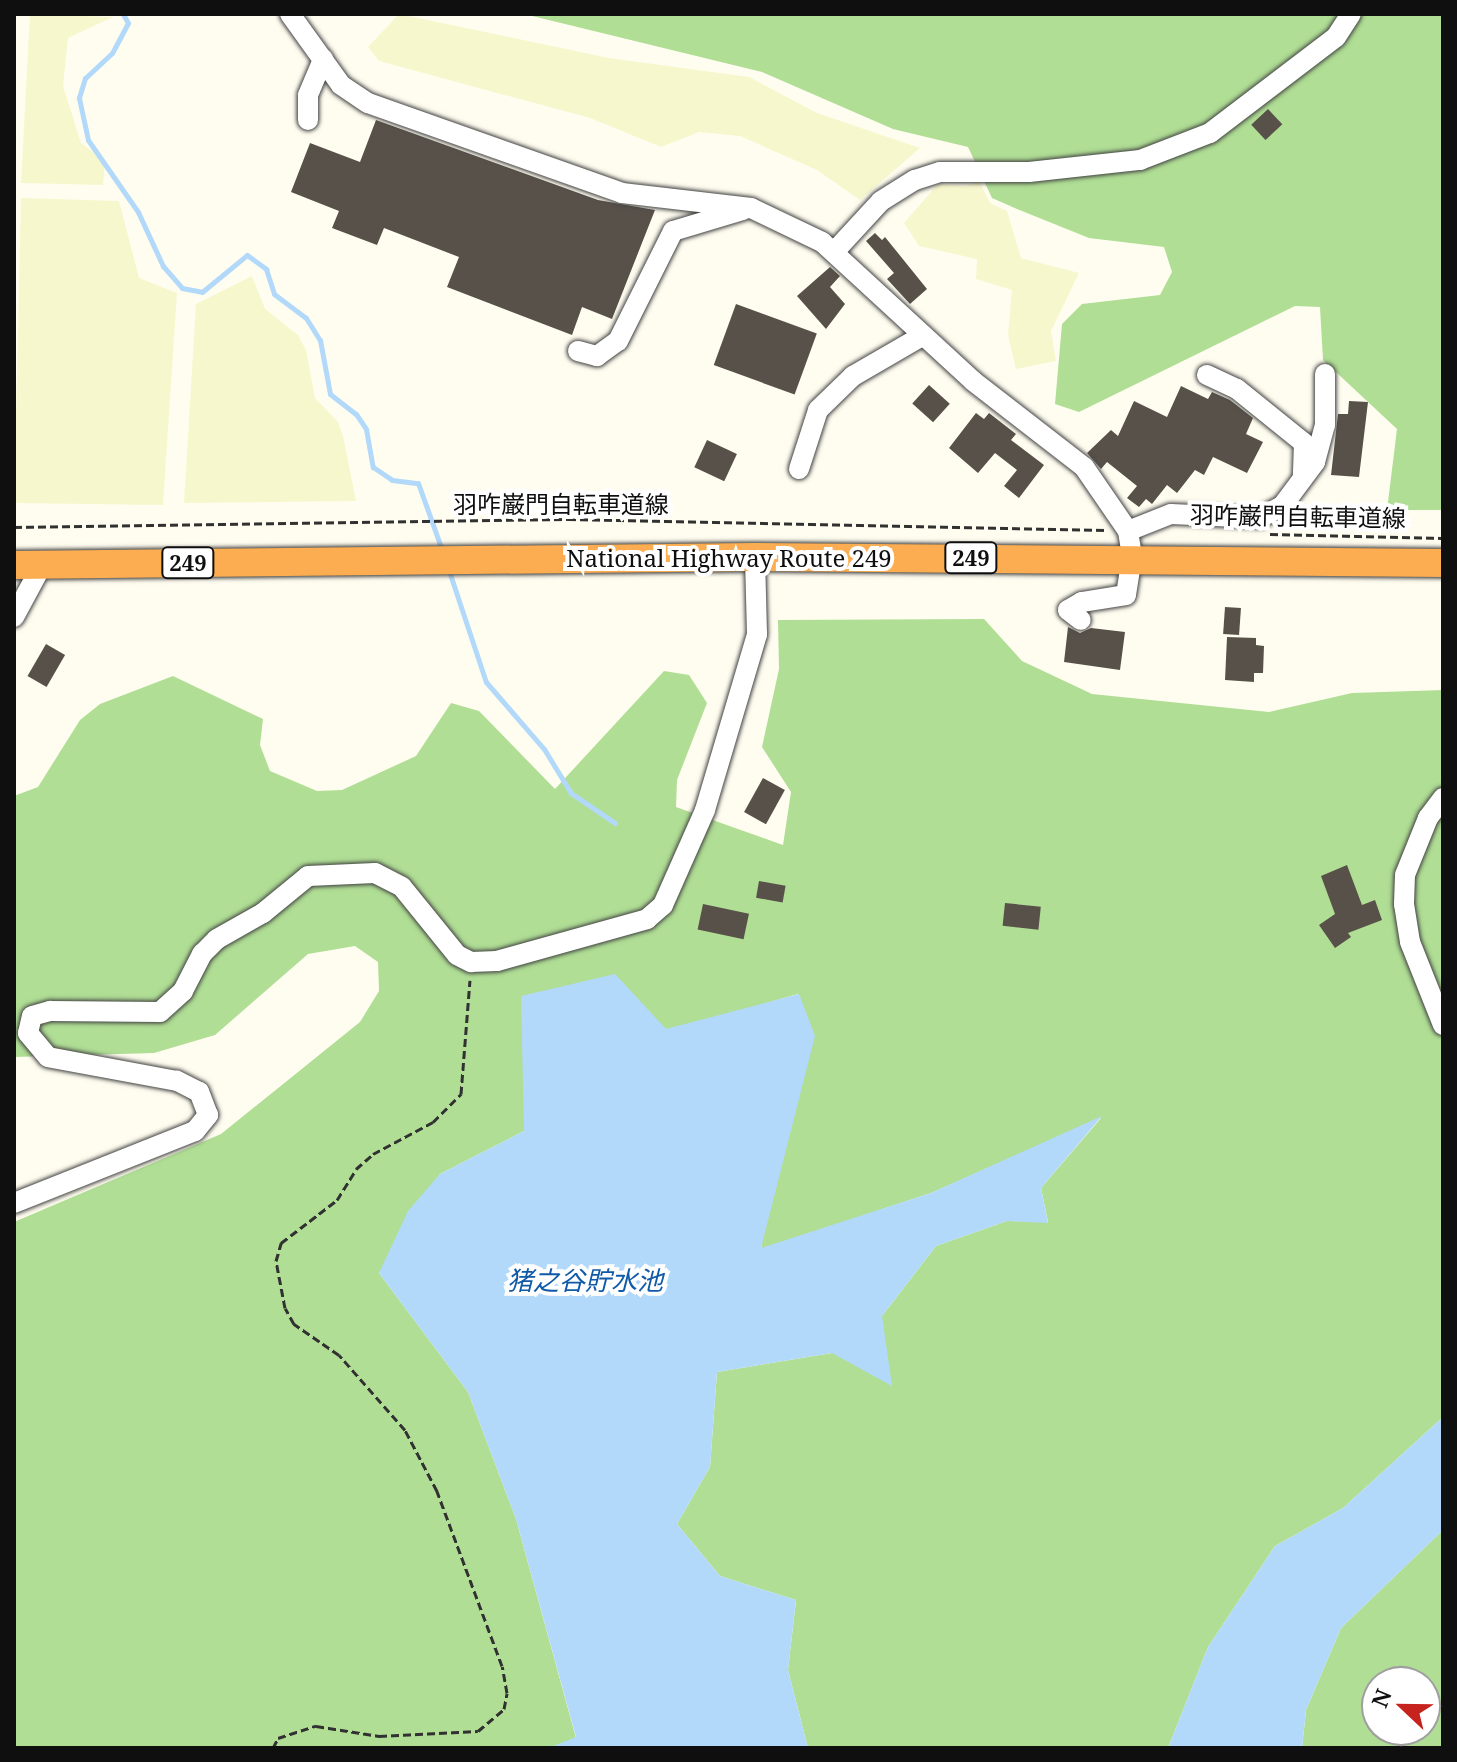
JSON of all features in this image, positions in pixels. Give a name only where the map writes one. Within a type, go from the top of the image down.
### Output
[{"type":"highway","name":"National Highway Route 249","points":[[14,565],[755,557],[1123,539],[1443,563]]},
{"type":"street","points":[[290,14],[341,85],[368,103],[505,155],[622,193],[751,208],[802,230],[834,252],[922,336],[1084,467],[1123,539],[1126,595],[1082,602],[1068,610],[1081,620]]},
{"type":"street","points":[[834,252],[881,201],[915,180],[940,172],[1029,172],[1140,160],[1210,133],[1336,37],[1351,14]]},
{"type":"street","points":[[308,120],[308,95],[323,59]]},
{"type":"street","points":[[578,351],[597,356],[618,341],[673,231],[751,208]]},
{"type":"street","points":[[799,469],[818,410],[853,376],[922,336]]},
{"type":"street","points":[[1123,539],[1171,514],[1260,518],[1283,505],[1315,462],[1325,425],[1325,374]]},
{"type":"street","points":[[1207,375],[1237,389],[1304,443],[1302,479]]},
{"type":"street","points":[[14,1203],[195,1131],[208,1115],[199,1092],[177,1081],[48,1057],[28,1033],[32,1016],[50,1011],[160,1012],[183,991],[202,954],[217,939],[263,913],[308,876],[344,871],[375,873],[402,887],[457,955],[471,962],[497,961],[647,919],[663,905],[705,810],[757,634],[755,557]]},
{"type":"street","points":[[14,617],[42,565]]},
{"type":"street","points":[[1443,798],[1428,818],[1405,875],[1404,904],[1410,942],[1443,1025]]},
{"type":"path","name":"羽咋巌門自転車道線","points":[[14,527],[416,524],[568,519],[1123,539]]},
{"type":"path","name":"羽咋巌門自転車道線","points":[[1260,534],[1443,538]]},
{"type":"path","points":[[273,1748],[278,1738],[316,1726],[379,1736],[478,1731],[504,1709],[502,1666],[437,1491],[405,1430],[339,1355],[294,1324],[285,1308],[276,1261],[281,1243],[337,1200],[373,1154],[433,1122],[461,1094],[471,962]]},
{"type":"green space","points":[[30,14],[113,17],[68,38],[63,86],[81,143],[105,161],[103,185],[21,183]]},
{"type":"green space","points":[[399,14],[609,58],[749,77],[817,113],[920,148],[860,200],[817,170],[740,136],[699,132],[661,147],[590,118],[379,61],[368,47]]},
{"type":"green space","points":[[524,14],[1443,14],[1443,510],[1387,510],[1397,429],[1323,360],[1320,307],[1295,306],[1079,412],[1055,404],[1062,324],[1082,304],[1160,295],[1172,272],[1164,247],[1089,238],[1017,209],[992,198],[968,147],[893,129],[762,72]]},
{"type":"green space","points":[[979,181],[990,203],[1007,211],[1021,258],[1079,273],[1051,331],[1056,361],[1016,369],[1008,335],[1012,290],[976,279],[977,259],[919,246],[904,223],[938,184],[965,186]]},
{"type":"green space","points":[[21,198],[119,201],[139,278],[177,293],[163,505],[14,503]]},
{"type":"green space","points":[[252,276],[265,309],[298,335],[306,350],[315,398],[338,422],[343,436],[356,501],[184,503],[196,304]]},
{"type":"green space","points":[[984,619],[1022,661],[1092,694],[1269,712],[1352,693],[1443,690],[1443,1417],[1343,1508],[1275,1546],[1208,1647],[1168,1748],[808,1748],[788,1670],[796,1600],[720,1576],[677,1524],[710,1467],[717,1372],[832,1353],[882,1316],[936,1246],[1007,1221],[1048,1222],[1041,1188],[1101,1118],[931,1193],[761,1249],[798,994],[524,1072],[524,1131],[440,1174],[379,1273],[468,1392],[516,1519],[576,1738],[549,1748],[14,1748],[14,1222],[221,1134],[360,1022],[379,991],[378,962],[355,946],[308,954],[215,1035],[154,1053],[14,1057],[14,796],[38,787],[80,720],[100,704],[173,676],[263,719],[260,745],[270,771],[317,791],[342,790],[416,756],[451,703],[479,711],[555,789],[664,671],[689,675],[707,703],[677,780],[676,807],[783,845],[791,792],[762,747],[779,669],[778,620]]},
{"type":"green space","points":[[1443,1530],[1443,1748],[1302,1748],[1306,1710],[1341,1628]]},
{"type":"water","name":"猪之谷貯水池","points":[[615,974],[666,1029],[799,994],[815,1036],[761,1248],[931,1193],[1102,1116],[1041,1188],[1048,1223],[1007,1221],[936,1246],[882,1316],[892,1386],[832,1353],[717,1372],[710,1467],[677,1524],[720,1576],[796,1600],[788,1670],[808,1748],[549,1748],[576,1737],[516,1519],[468,1392],[379,1273],[408,1211],[440,1174],[524,1131],[521,996]]},
{"type":"water","points":[[1443,1417],[1443,1530],[1341,1628],[1306,1710],[1302,1748],[1168,1748],[1208,1647],[1275,1546],[1343,1508]]},
{"type":"building","points":[[1268,109],[1282,124],[1266,140],[1251,125]]},
{"type":"building","points":[[376,120],[598,200],[655,210],[612,319],[582,307],[572,335],[447,287],[459,257],[384,228],[377,245],[332,228],[339,211],[291,192],[310,143],[360,162]]},
{"type":"building","points":[[875,233],[882,240],[885,237],[927,289],[910,304],[887,279],[894,273],[866,241]]},
{"type":"building","points":[[830,267],[840,276],[830,287],[845,304],[826,329],[797,296]]},
{"type":"building","points":[[736,304],[817,333],[795,394],[714,365]]},
{"type":"building","points":[[929,385],[950,404],[933,422],[912,404]]},
{"type":"building","points":[[1181,386],[1208,399],[1212,392],[1230,400],[1253,418],[1246,434],[1263,442],[1247,473],[1213,457],[1204,475],[1195,470],[1177,493],[1167,485],[1152,504],[1146,499],[1139,507],[1127,498],[1137,486],[1107,462],[1101,469],[1087,453],[1111,430],[1118,436],[1134,401],[1167,417]]},
{"type":"building","points":[[1349,401],[1368,402],[1359,477],[1331,475],[1338,414],[1348,414]]},
{"type":"building","points":[[976,413],[984,419],[989,413],[1016,434],[1011,440],[1044,465],[1019,498],[1004,486],[1017,470],[995,453],[978,473],[949,448]]},
{"type":"building","points":[[707,440],[737,454],[724,481],[694,467]]},
{"type":"building","points":[[1225,607],[1241,608],[1239,635],[1223,634]]},
{"type":"building","points":[[1068,627],[1080,633],[1091,628],[1125,632],[1120,670],[1064,662]]},
{"type":"building","points":[[1227,637],[1256,638],[1256,645],[1264,646],[1263,673],[1254,673],[1254,682],[1225,680]]},
{"type":"building","points":[[46,644],[65,655],[47,687],[28,676]]},
{"type":"building","points":[[763,778],[785,790],[766,824],[744,812]]},
{"type":"building","points":[[1347,865],[1362,905],[1375,900],[1382,920],[1348,933],[1351,937],[1335,948],[1319,925],[1335,914],[1321,876]]},
{"type":"building","points":[[759,881],[786,886],[783,902],[756,898]]},
{"type":"building","points":[[1005,903],[1041,907],[1038,930],[1003,926]]},
{"type":"building","points":[[703,904],[749,914],[744,939],[698,929]]},
{"type":"waterway","points":[[123,14],[128,23],[112,53],[85,78],[79,98],[88,140],[138,212],[163,266],[182,288],[202,292],[247,255],[266,269],[274,294],[306,318],[320,340],[330,394],[356,414],[366,429],[373,467],[392,480],[418,483],[442,550]]},
{"type":"waterway","points":[[449,571],[486,682],[544,749],[571,793],[615,823]]}]
